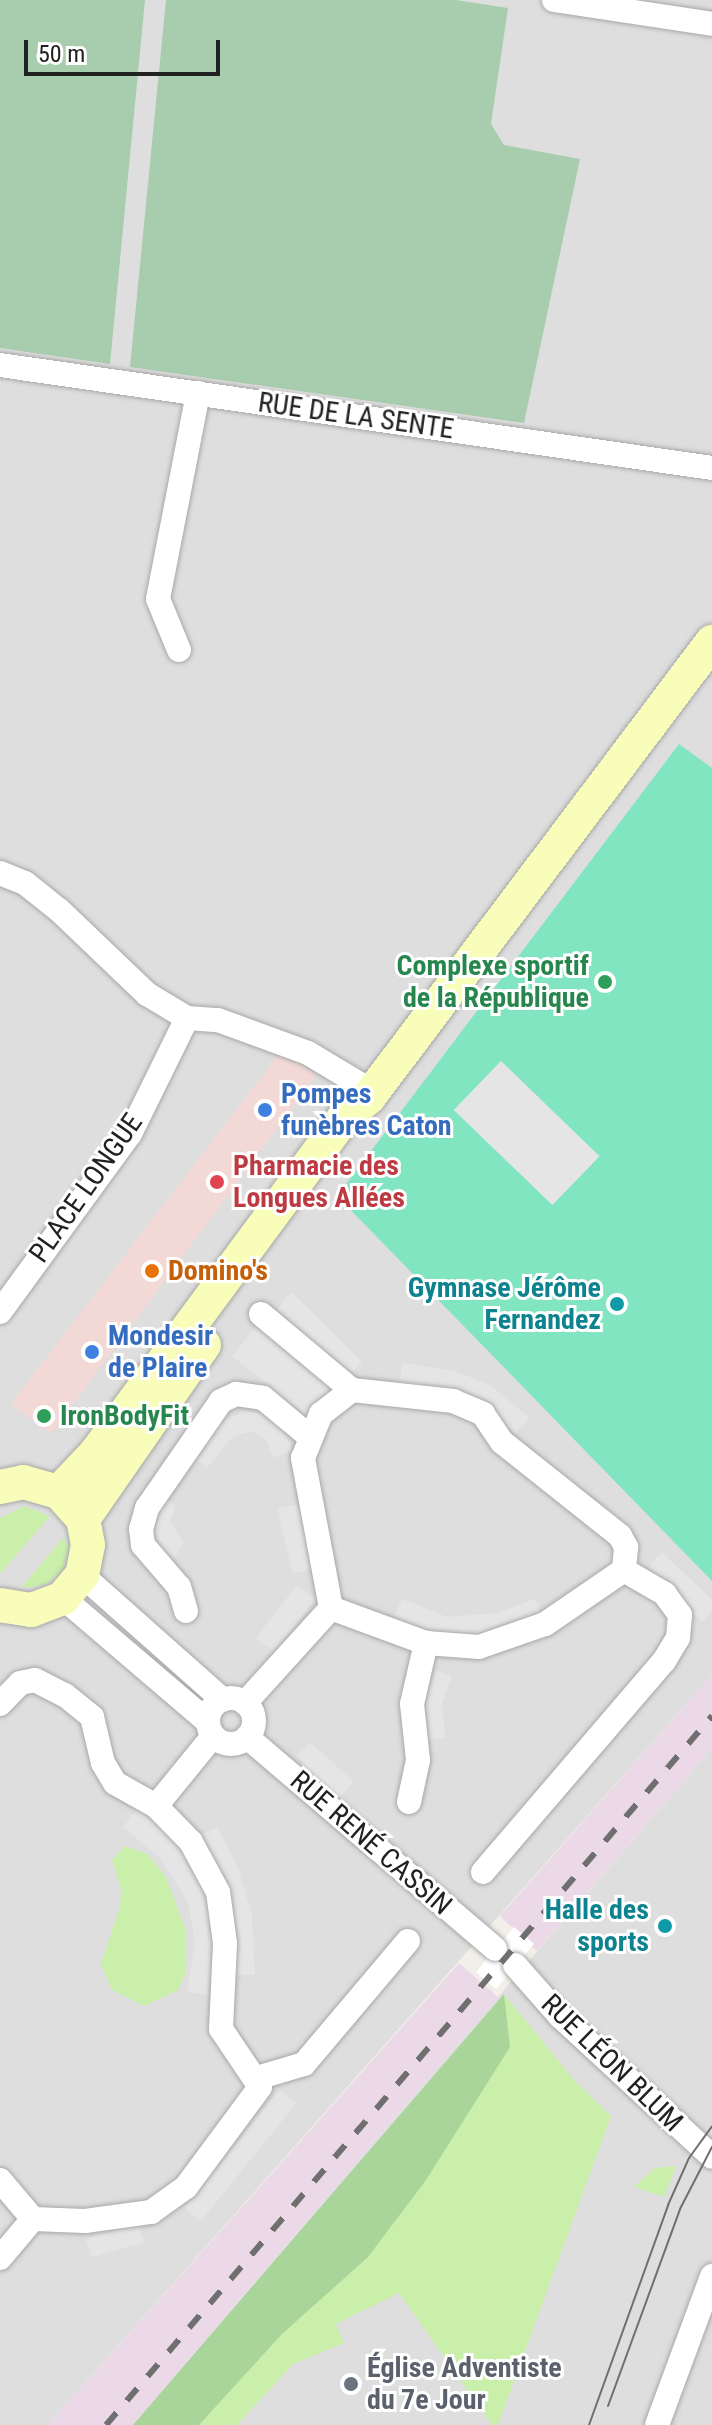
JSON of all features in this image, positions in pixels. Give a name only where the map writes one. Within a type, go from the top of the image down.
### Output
[{"type":"main road","points":[[59,1492],[95,1454],[344,1118],[371,1094],[712,642]]},
{"type":"main road","points":[[83,1519],[98,1490],[359,1127],[371,1094]]},
{"type":"main road","points":[[0,1487],[23,1482],[59,1492],[83,1519],[88,1545],[73,1586],[31,1610],[3,1610]]},
{"type":"street","points":[[554,0],[712,24]]},
{"type":"street","name":"RUE DE LA SENTE","points":[[0,365],[712,468]]},
{"type":"street","points":[[179,650],[158,599],[198,393]]},
{"type":"street","points":[[0,873],[25,883],[147,994],[187,1018],[218,1020],[308,1053],[371,1094]]},
{"type":"street","name":"PLACE LONGUE","points":[[0,1312],[130,1134],[187,1018]]},
{"type":"street","points":[[261,1314],[352,1390],[453,1401],[483,1414],[502,1442],[620,1536],[626,1547],[624,1570]]},
{"type":"street","points":[[331,1608],[303,1458],[309,1436],[321,1414],[352,1390]]},
{"type":"street","points":[[186,1611],[179,1587],[143,1545],[141,1529],[147,1508],[221,1401],[236,1394],[263,1398],[309,1436]]},
{"type":"street","points":[[331,1608],[426,1643],[451,1647],[501,1642],[545,1624],[624,1570]]},
{"type":"street","points":[[483,1872],[664,1661],[678,1638],[680,1615],[665,1594],[624,1570]]},
{"type":"street","points":[[73,1586],[253,1716],[247,1737],[226,1744],[73,1586]]},
{"type":"street","points":[[156,1806],[210,1729],[212,1708],[234,1702],[331,1608]]},
{"type":"street","points":[[409,1802],[418,1760],[412,1704],[426,1643]]},
{"type":"street","points":[[0,1704],[20,1683],[35,1680],[65,1695],[92,1717],[103,1763],[115,1783],[156,1806],[191,1842],[218,1892],[225,1943],[221,2029],[257,2078],[254,2098],[170,2202],[130,2217],[33,2219],[0,2258]]},
{"type":"street","name":"RUE RENÉ CASSIN","points":[[247,1737],[495,1949]]},
{"type":"street","points":[[257,2078],[304,2064],[408,1941]]},
{"type":"street","name":"RUE LÉON BLUM","points":[[515,1965],[560,2016],[712,2157]]},
{"type":"street","points":[[0,2180],[33,2219]]},
{"type":"street","points":[[657,2425],[712,2276]]},
{"type":"shaded area","points":[[0,0],[712,0],[712,1675],[48,2425],[0,2425]]},
{"type":"shaded area","points":[[283,1049],[316,1076],[51,1434],[11,1404]]},
{"type":"shaded area","points":[[501,1061],[600,1156],[552,1205],[454,1110]]},
{"type":"shaded area","points":[[291,1292],[362,1362],[351,1374],[276,1311]]},
{"type":"shaded area","points":[[258,1324],[333,1384],[307,1416],[232,1356]]},
{"type":"shaded area","points":[[402,1363],[455,1371],[490,1385],[530,1418],[515,1433],[480,1401],[452,1390],[400,1383]]},
{"type":"shaded area","points":[[243,1412],[258,1413],[282,1426],[292,1450],[273,1458],[266,1440],[253,1431],[233,1436],[207,1468],[194,1458],[220,1423]]},
{"type":"shaded area","points":[[164,1497],[175,1506],[170,1522],[184,1543],[173,1558],[160,1550],[152,1535],[151,1519]]},
{"type":"shaded area","points":[[298,1504],[313,1569],[293,1574],[278,1509]]},
{"type":"shaded area","points":[[662,1552],[712,1600],[712,1611],[702,1622],[649,1566]]},
{"type":"shaded area","points":[[297,1585],[315,1599],[274,1652],[256,1638]]},
{"type":"shaded area","points":[[402,1599],[447,1617],[497,1613],[535,1599],[542,1615],[506,1631],[449,1638],[393,1619]]},
{"type":"shaded area","points":[[435,1670],[452,1676],[442,1704],[445,1738],[427,1740],[426,1700]]},
{"type":"shaded area","points":[[712,1675],[712,1748],[537,1951],[500,1916]]},
{"type":"shaded area","points":[[310,1742],[354,1781],[340,1796],[297,1757]]},
{"type":"shaded area","points":[[712,1748],[712,2425],[133,2425],[498,1997]]},
{"type":"shaded area","points":[[138,1808],[175,1839],[204,1890],[215,1941],[208,1996],[187,1991],[195,1942],[188,1902],[160,1858],[123,1827]]},
{"type":"shaded area","points":[[217,1827],[238,1868],[252,1915],[255,1975],[233,1975],[235,1919],[199,1836]]},
{"type":"shaded area","points":[[459,1963],[498,1997],[133,2425],[48,2425]]},
{"type":"shaded area","points":[[280,2090],[296,2103],[201,2221],[184,2208]]},
{"type":"shaded area","points":[[139,2224],[144,2242],[91,2257],[86,2239]]},
{"type":"green space","points":[[0,0],[145,0],[110,364],[0,348]]},
{"type":"green space","points":[[166,0],[456,0],[508,8],[491,124],[504,145],[580,159],[524,423],[130,367]]},
{"type":"green space","name":"Complexe sportif de la République","points":[[679,744],[712,768],[712,1581],[337,1196]]},
{"type":"green space","points":[[24,1506],[50,1516],[0,1574],[0,1518]]},
{"type":"green space","points":[[64,1537],[68,1548],[63,1570],[45,1585],[21,1588]]},
{"type":"green space","points":[[125,1846],[147,1854],[166,1877],[185,1929],[186,1971],[178,1990],[144,2006],[112,1990],[101,1964],[120,1906],[121,1889],[112,1860]]},
{"type":"green space","points":[[504,1994],[573,2079],[611,2116],[498,2425],[492,2425],[399,2293],[336,2324],[344,2343],[293,2364],[237,2425],[199,2425],[282,2334],[368,2257],[510,2047]]},
{"type":"green space","points":[[504,1994],[510,2047],[426,2180],[368,2257],[282,2334],[199,2425],[133,2425]]},
{"type":"green space","points":[[676,2166],[664,2197],[634,2187],[655,2168]]},
{"type":"pier","points":[[514,1927],[534,1944],[496,1989],[476,1972]]},
{"type":"tram line","points":[[589,2425],[668,2205],[689,2158],[712,2126]]},
{"type":"tram line","points":[[608,2406],[680,2209],[712,2147]]},
{"type":"railway","points":[[106,2425],[712,1716]]},
{"type":"place","name":"Complexe sportif de la République","points":[[605,982]]},
{"type":"place","name":"Pompes funèbres Caton","points":[[265,1110]]},
{"type":"place","name":"Pharmacie des Longues Allées","points":[[217,1182]]},
{"type":"place","name":"Domino's","points":[[152,1271]]},
{"type":"place","name":"Gymnase Jérôme Fernandez","points":[[617,1304]]},
{"type":"place","name":"Mondesir de Plaire","points":[[92,1352]]},
{"type":"place","name":"IronBodyFit","points":[[44,1416]]},
{"type":"place","name":"Halle des sports","points":[[665,1926]]},
{"type":"place","name":"Église Adventiste du 7e Jour","points":[[351,2384]]}]
